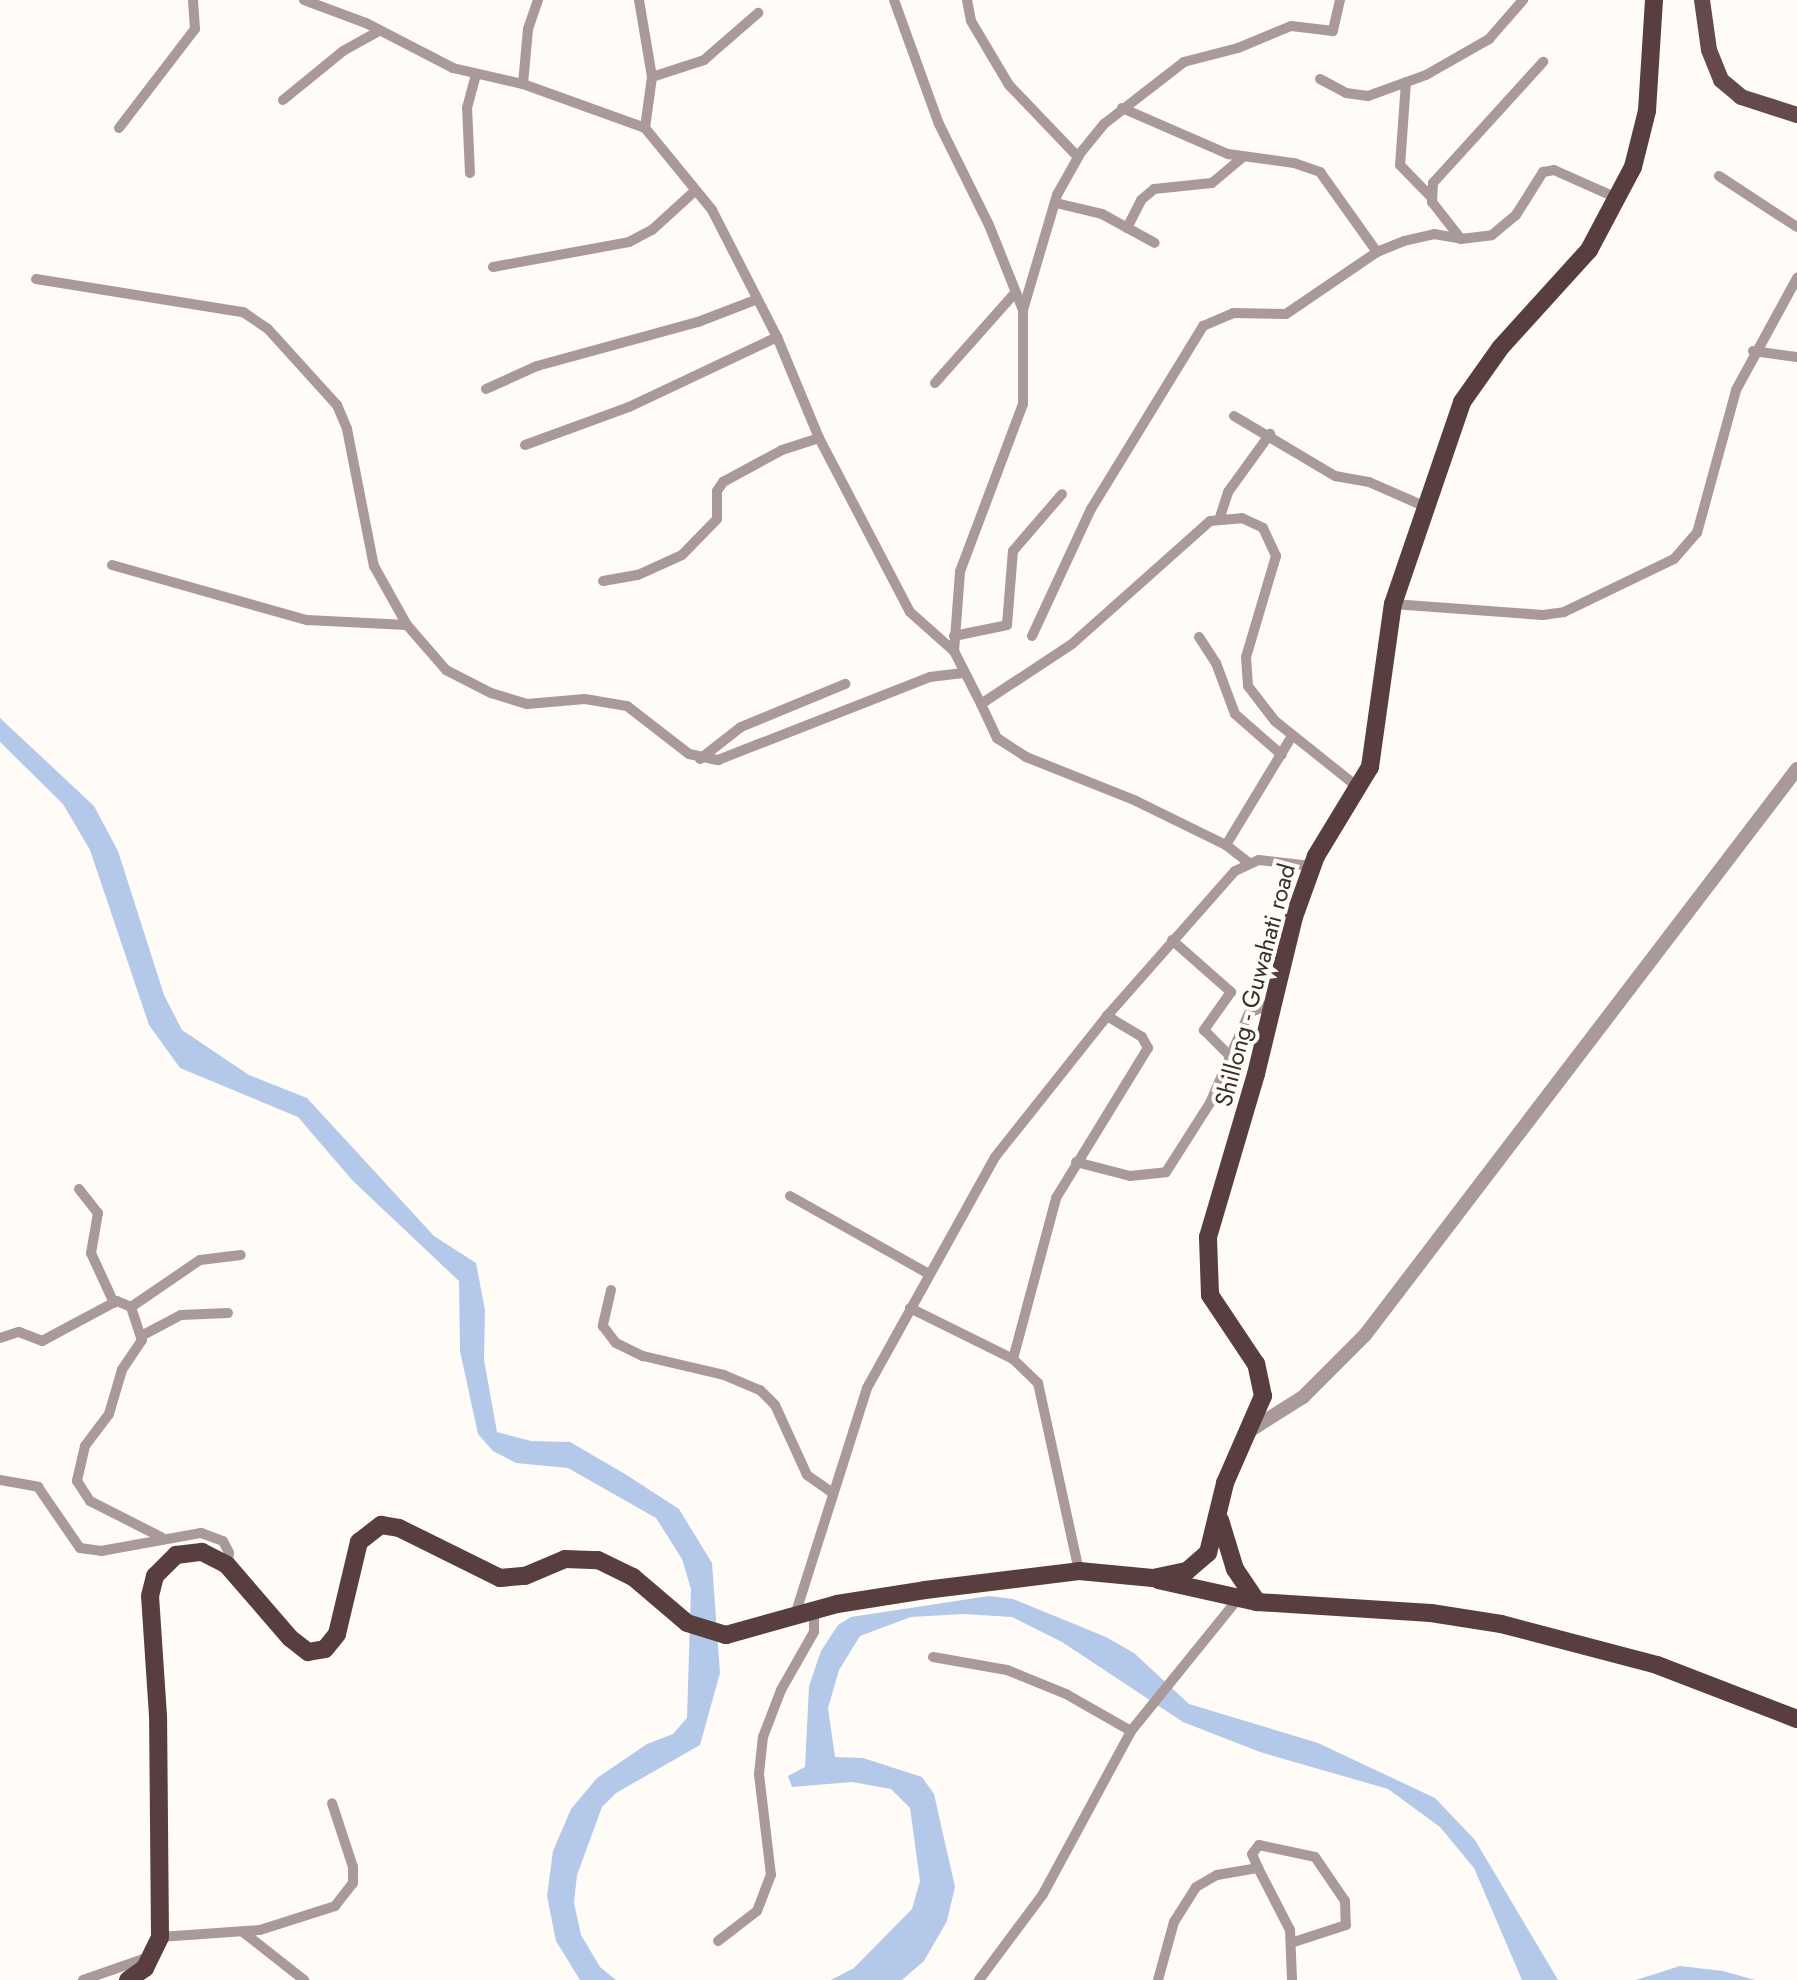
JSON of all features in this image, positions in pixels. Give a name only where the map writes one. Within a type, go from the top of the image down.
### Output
[{"type":"highway","name":"Shillong - Guwahati road","points":[[1153,1578],[1187,1571],[1201,1561],[1213,1544],[1230,1470],[1261,1409],[1262,1381],[1247,1350],[1216,1310],[1206,1264],[1215,1205],[1311,866],[1361,789],[1377,745],[1393,604],[1462,402],[1477,378],[1579,263],[1619,199],[1647,111],[1654,0]]},
{"type":"highway","points":[[1219,1513],[1230,1558],[1257,1602]]},
{"type":"highway","points":[[128,1980],[157,1946],[158,1716],[150,1596],[155,1576],[176,1555],[202,1552],[227,1565],[279,1627],[308,1652],[325,1649],[337,1634],[359,1542],[381,1525],[399,1528],[500,1578],[525,1576],[565,1559],[598,1560],[633,1577],[687,1623],[726,1635],[748,1633],[814,1610],[896,1594],[1079,1571],[1153,1578],[1237,1600],[1431,1613],[1501,1624],[1657,1665],[1797,1719]]},
{"type":"main road","points":[[1702,0],[1709,50],[1721,80],[1741,97],[1797,115]]},
{"type":"street","points":[[119,128],[195,29],[193,0]]},
{"type":"street","points":[[304,0],[379,31],[416,53],[476,74],[523,84],[645,128],[712,210],[755,300],[777,337],[819,438],[910,612],[929,634],[954,651]]},
{"type":"street","points":[[523,84],[528,29],[538,0]]},
{"type":"street","points":[[639,0],[652,77],[645,128]]},
{"type":"street","points":[[894,0],[939,124],[989,225],[1023,310]]},
{"type":"street","points":[[967,0],[971,21],[1009,85],[1078,157]]},
{"type":"street","points":[[1311,866],[1248,862],[1226,845],[1134,800],[1026,757],[997,738],[963,673],[954,651],[954,636],[960,572],[1023,404],[1023,310],[1056,203],[1078,157],[1122,108],[1184,62],[1248,45],[1291,26],[1333,31],[1340,0]]},
{"type":"street","points":[[1320,79],[1357,96],[1406,82],[1475,50],[1508,22],[1523,0]]},
{"type":"street","points":[[652,77],[704,60],[758,13]]},
{"type":"street","points":[[283,100],[343,51],[379,31]]},
{"type":"street","points":[[1430,196],[1433,183],[1453,158],[1543,62]]},
{"type":"street","points":[[470,173],[467,108],[476,74]]},
{"type":"street","points":[[1406,82],[1400,165],[1430,196],[1461,239]]},
{"type":"street","points":[[1122,108],[1166,131],[1243,157],[1294,163],[1320,172],[1377,252]]},
{"type":"street","points":[[1127,228],[1141,200],[1154,189],[1212,183],[1243,157]]},
{"type":"street","points":[[1032,636],[1091,509],[1203,326],[1233,313],[1286,314],[1377,252],[1420,236],[1461,239],[1502,229],[1547,170],[1619,199]]},
{"type":"street","points":[[1719,176],[1797,227]]},
{"type":"street","points":[[493,267],[629,242],[652,230],[696,190]]},
{"type":"street","points":[[1056,203],[1087,208],[1155,243]]},
{"type":"street","points":[[1393,604],[1543,615],[1564,612],[1674,559],[1697,533],[1725,421],[1753,351],[1797,278]]},
{"type":"street","points":[[36,279],[243,312],[268,329],[337,405],[347,429],[374,566],[407,625],[446,670],[491,693],[527,704],[585,699],[627,706],[700,759],[737,756],[930,677],[963,673]]},
{"type":"street","points":[[935,383],[1015,293]]},
{"type":"street","points":[[486,389],[537,366],[755,300]]},
{"type":"street","points":[[525,445],[629,407],[777,337]]},
{"type":"street","points":[[1753,351],[1797,357]]},
{"type":"street","points":[[1234,416],[1270,434],[1335,476],[1369,482],[1426,507]]},
{"type":"street","points":[[981,704],[1072,644],[1220,517],[1228,492],[1270,434]]},
{"type":"street","points":[[603,581],[638,575],[682,555],[717,519],[717,491],[723,482],[782,450],[819,438]]},
{"type":"street","points":[[954,636],[1007,625],[1013,551],[1062,494]]},
{"type":"street","points":[[1220,517],[1253,522],[1275,548],[1275,573],[1243,668],[1253,697],[1292,736],[1361,789]]},
{"type":"street","points":[[112,565],[307,620],[407,625]]},
{"type":"street","points":[[1199,637],[1216,663],[1235,714],[1282,755]]},
{"type":"street","points":[[700,759],[741,727],[845,684]]},
{"type":"street","points":[[1226,845],[1292,736]]},
{"type":"street","points":[[1249,1431],[1303,1397],[1365,1335],[1797,769]]},
{"type":"street","points":[[792,1616],[867,1388],[995,1157],[1172,940],[1248,862]]},
{"type":"street","points":[[1172,940],[1231,992],[1204,1030],[1230,1056]]},
{"type":"street","points":[[1076,1162],[1145,1178],[1166,1172],[1189,1144],[1249,1013],[1273,1003]]},
{"type":"street","points":[[1013,1359],[1056,1198],[1148,1048],[1142,1037],[1107,1016]]},
{"type":"street","points":[[79,1189],[96,1207],[91,1253],[114,1303]]},
{"type":"street","points":[[790,1196],[929,1274]]},
{"type":"street","points":[[0,1338],[19,1332],[42,1341],[114,1303],[131,1307],[200,1260],[241,1255]]},
{"type":"street","points":[[611,1290],[603,1326],[616,1343],[643,1356],[724,1375],[760,1390],[775,1405],[807,1475],[833,1493]]},
{"type":"street","points":[[131,1307],[143,1335]]},
{"type":"street","points":[[910,1308],[1013,1359],[1032,1375],[1043,1394],[1052,1465],[1079,1571]]},
{"type":"street","points":[[161,1537],[90,1501],[77,1481],[85,1446],[109,1414],[122,1370],[143,1335],[181,1315],[228,1313]]},
{"type":"street","points":[[0,1480],[38,1487],[80,1548],[101,1551],[161,1537],[213,1535],[228,1547],[227,1565]]},
{"type":"street","points":[[979,1980],[1043,1894],[1135,1727],[1182,1673],[1237,1600]]},
{"type":"street","points":[[718,1941],[757,1911],[771,1875],[759,1774],[763,1737],[781,1690],[814,1632],[814,1610]]},
{"type":"street","points":[[933,1657],[1007,1670],[1135,1727]]},
{"type":"street","points":[[83,1980],[157,1946],[301,1920],[345,1897],[353,1867],[332,1803]]},
{"type":"street","points":[[1291,1943],[1346,1925],[1345,1901],[1315,1857],[1259,1845],[1252,1854],[1288,1923],[1292,1980]]},
{"type":"street","points":[[1158,1980],[1174,1922],[1196,1887],[1217,1875],[1258,1868]]},
{"type":"street","points":[[243,1932],[304,1980]]},
{"type":"water","points":[[0,718],[94,806],[118,851],[164,995],[182,1030],[249,1075],[307,1098],[434,1236],[476,1263],[485,1310],[484,1360],[497,1432],[531,1441],[570,1442],[625,1474],[679,1509],[712,1563],[720,1673],[700,1745],[616,1793],[602,1807],[577,1875],[574,1903],[581,1935],[600,1967],[616,1980],[580,1980],[556,1941],[547,1896],[553,1851],[571,1809],[597,1778],[647,1744],[673,1734],[687,1718],[691,1589],[682,1559],[656,1518],[568,1468],[516,1463],[493,1451],[478,1434],[460,1351],[459,1281],[352,1180],[298,1117],[180,1068],[149,1025],[90,850],[63,804],[0,742]]},
{"type":"water","points":[[989,1596],[1013,1599],[1106,1637],[1134,1653],[1189,1704],[1318,1743],[1435,1798],[1475,1840],[1558,1980],[1522,1980],[1474,1868],[1440,1827],[1388,1789],[1260,1752],[1183,1722],[1062,1642],[1012,1617],[964,1614],[911,1617],[860,1636],[839,1670],[828,1708],[835,1757],[863,1758],[922,1777],[934,1794],[955,1887],[947,1921],[924,1961],[902,1980],[831,1980],[854,1968],[912,1909],[920,1881],[910,1808],[891,1789],[852,1782],[792,1787],[788,1776],[805,1767],[809,1686],[821,1651],[838,1625],[851,1617]]},
{"type":"water","points":[[1680,1966],[1723,1971],[1755,1980],[1636,1980]]}]
